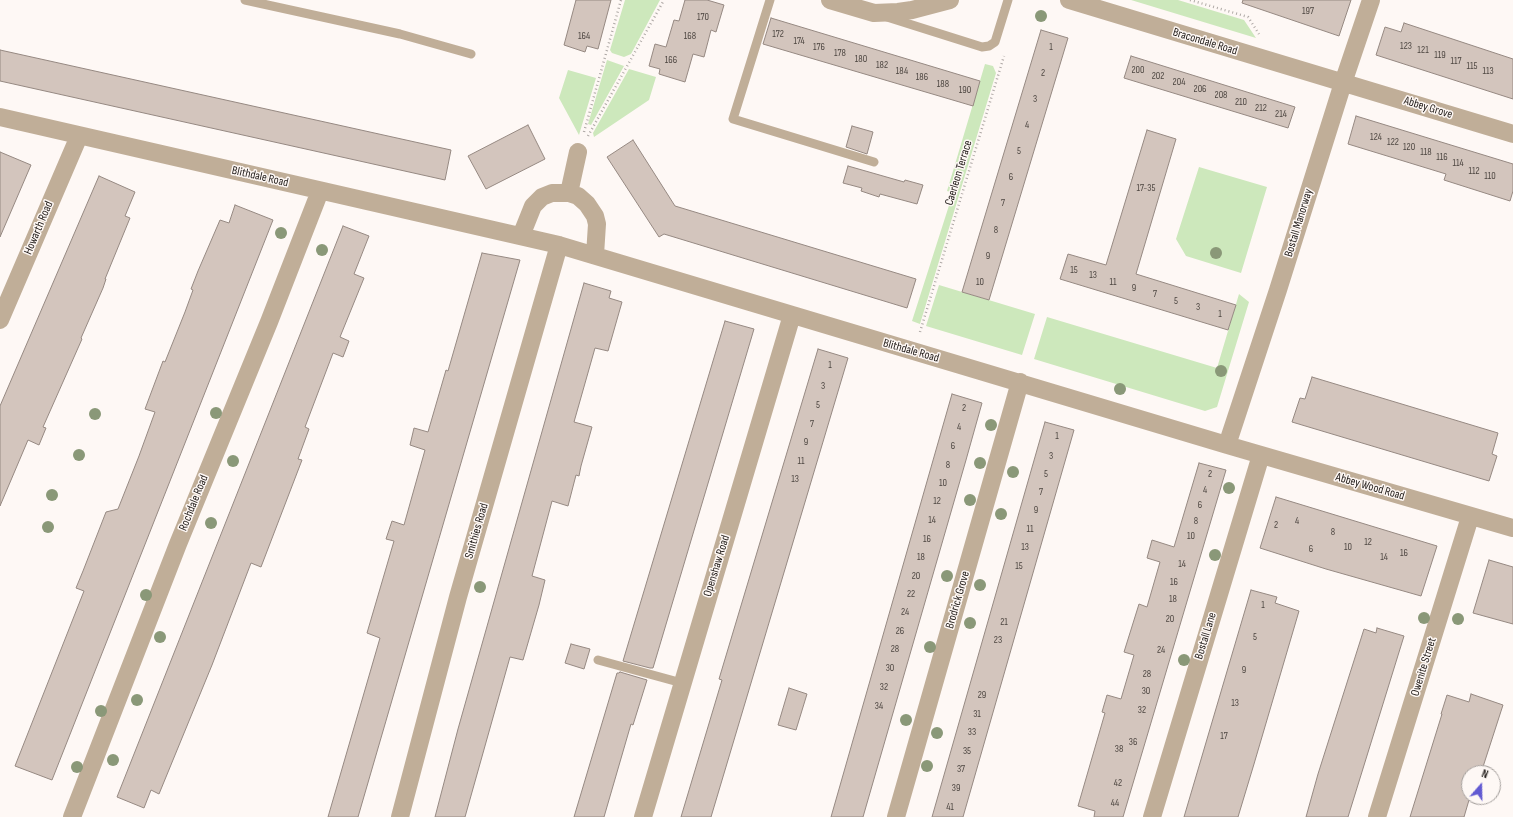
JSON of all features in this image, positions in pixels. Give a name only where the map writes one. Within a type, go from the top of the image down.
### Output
[{"type":"street","points":[[830,0],[874,13],[912,10],[950,0]]},
{"type":"street","name":"Bracondale Road","points":[[1069,0],[1342,83]]},
{"type":"street","name":"Bostall Manorway","points":[[1227,445],[1278,290],[1342,83],[1371,0]]},
{"type":"street","name":"Abbey Grove","points":[[1342,83],[1513,134]]},
{"type":"street","name":"Blithdale Road","points":[[0,118],[559,245],[1227,445]]},
{"type":"street","name":"Howarth Road","points":[[0,320],[79,136]]},
{"type":"street","points":[[570,193],[578,152]]},
{"type":"street","name":"Rochdale Road","points":[[72,817],[178,544],[269,322],[320,191]]},
{"type":"street","points":[[521,236],[533,206],[542,197],[552,193],[570,193],[578,196],[595,216],[597,228],[594,255]]},
{"type":"street","name":"Smithies Road","points":[[400,817],[458,597],[559,245]]},
{"type":"street","name":"Openshaw Road","points":[[643,817],[792,315]]},
{"type":"street","name":"Brodrick Grove","points":[[896,817],[1020,382]]},
{"type":"street","name":"Abbey Wood Road","points":[[1227,445],[1470,517],[1513,528]]},
{"type":"street","name":"Bostall Lane","points":[[1152,817],[1261,455]]},
{"type":"street","name":"Owenite Street","points":[[1377,817],[1470,517]]},
{"type":"lane","points":[[245,0],[400,34],[471,54]]},
{"type":"lane","points":[[770,0],[733,119],[874,162]]},
{"type":"lane","points":[[874,13],[982,47],[989,46],[995,42],[1008,0]]},
{"type":"lane","points":[[598,660],[682,684]]},
{"type":"path","points":[[621,0],[584,130],[585,141],[664,0]]},
{"type":"path","points":[[1190,0],[1248,17],[1265,44],[1260,58]]},
{"type":"path","name":"Caerleon Terrace","points":[[914,352],[1006,50]]},
{"type":"green space","points":[[625,0],[660,0],[631,54],[624,57],[612,53],[610,50]]},
{"type":"green space","points":[[1131,0],[1178,0],[1244,20],[1256,38]]},
{"type":"green space","points":[[607,60],[624,66],[591,125],[588,124]]},
{"type":"green space","points":[[985,64],[993,66],[996,73],[920,324],[912,321],[953,193],[947,191]]},
{"type":"green space","points":[[629,69],[656,77],[649,100],[594,137],[593,133]]},
{"type":"green space","points":[[568,70],[596,78],[579,135],[559,98]]},
{"type":"green space","points":[[1199,167],[1267,187],[1241,273],[1186,256],[1176,239]]},
{"type":"green space","points":[[939,285],[1035,314],[1022,355],[926,326]]},
{"type":"green space","points":[[1239,294],[1249,302],[1217,407],[1205,411],[1034,359],[1047,317],[1217,368]]},
{"type":"building","points":[[576,0],[611,0],[598,49],[587,46],[585,52],[564,45]]},
{"type":"building","points":[[685,0],[707,0],[724,5],[716,32],[711,30],[704,57],[693,54],[685,82],[659,74],[660,69],[649,66],[655,44],[666,47],[674,20],[679,21]]},
{"type":"building","points":[[1243,0],[1351,0],[1339,36],[1242,3]]},
{"type":"building","points":[[771,18],[980,81],[973,106],[763,44]]},
{"type":"building","points":[[1404,23],[1513,59],[1513,99],[1376,55],[1385,27],[1401,32]]},
{"type":"building","points":[[1041,30],[1068,38],[989,300],[962,292]]},
{"type":"building","points":[[0,50],[451,150],[445,180],[0,81]]},
{"type":"building","points":[[1131,56],[1295,107],[1288,128],[1124,78]]},
{"type":"building","points":[[1356,116],[1513,164],[1513,191],[1510,201],[1444,180],[1446,174],[1348,144]]},
{"type":"building","points":[[528,125],[545,159],[486,189],[468,156]]},
{"type":"building","points":[[852,126],[873,132],[867,154],[846,147]]},
{"type":"building","points":[[1147,130],[1176,139],[1136,274],[1236,305],[1228,330],[1060,279],[1068,254],[1106,265]]},
{"type":"building","points":[[633,140],[675,206],[916,279],[907,308],[664,234],[659,237],[607,157]]},
{"type":"building","points":[[0,152],[31,165],[0,237]]},
{"type":"building","points":[[848,166],[904,182],[905,180],[923,185],[917,204],[880,194],[879,197],[861,191],[862,188],[843,183]]},
{"type":"building","points":[[99,176],[135,192],[125,216],[130,218],[105,279],[103,288],[81,338],[82,339],[43,427],[46,428],[39,445],[28,440],[0,506],[0,406]]},
{"type":"building","points":[[235,205],[273,220],[52,780],[15,766],[84,591],[76,588],[106,512],[118,509],[139,456],[155,412],[145,409],[163,361],[165,362],[185,312],[193,290],[191,289],[198,271],[220,220],[229,223]]},
{"type":"building","points":[[343,226],[369,236],[354,274],[364,278],[340,337],[349,341],[343,357],[333,353],[305,427],[309,429],[298,459],[302,460],[261,567],[251,563],[212,665],[159,794],[151,790],[144,808],[117,797]]},
{"type":"building","points":[[482,253],[520,260],[358,817],[328,817],[380,638],[367,633],[394,541],[386,539],[392,521],[404,525],[425,450],[410,445],[414,428],[428,432],[446,370],[448,371]]},
{"type":"building","points":[[584,283],[611,291],[609,298],[622,302],[608,351],[595,348],[574,422],[592,427],[579,476],[576,475],[568,506],[552,501],[532,576],[545,580],[539,605],[523,660],[510,657],[465,817],[435,817],[458,729]]},
{"type":"building","points":[[725,321],[754,329],[653,668],[650,668],[623,661]]},
{"type":"building","points":[[818,349],[848,358],[711,817],[681,817],[722,680],[719,679]]},
{"type":"building","points":[[1312,377],[1498,433],[1492,454],[1497,456],[1489,481],[1292,422],[1300,398],[1305,399]]},
{"type":"building","points":[[952,394],[982,403],[966,460],[863,817],[831,817]]},
{"type":"building","points":[[1045,422],[1074,430],[963,817],[932,817]]},
{"type":"building","points":[[1199,463],[1226,470],[1123,817],[1094,817],[1095,811],[1078,806],[1105,713],[1102,712],[1107,695],[1121,699],[1134,655],[1124,652],[1139,604],[1147,607],[1160,562],[1147,558],[1152,540],[1174,547]]},
{"type":"building","points":[[1276,497],[1437,546],[1421,596],[1326,569],[1260,548]]},
{"type":"building","points":[[1489,560],[1513,567],[1513,624],[1473,613]]},
{"type":"building","points":[[1251,590],[1277,597],[1275,603],[1299,611],[1254,764],[1238,817],[1184,817]]},
{"type":"building","points":[[1377,628],[1404,636],[1348,817],[1306,817],[1318,774],[1364,629],[1376,633]]},
{"type":"building","points":[[571,644],[590,649],[584,669],[565,663]]},
{"type":"building","points":[[620,672],[647,680],[633,725],[631,724],[604,817],[574,817],[617,673]]},
{"type":"building","points":[[789,688],[807,694],[796,730],[778,725]]},
{"type":"building","points":[[1471,694],[1503,705],[1484,765],[1461,765],[1461,805],[1468,805],[1464,817],[1410,817],[1447,695],[1469,702]]}]
